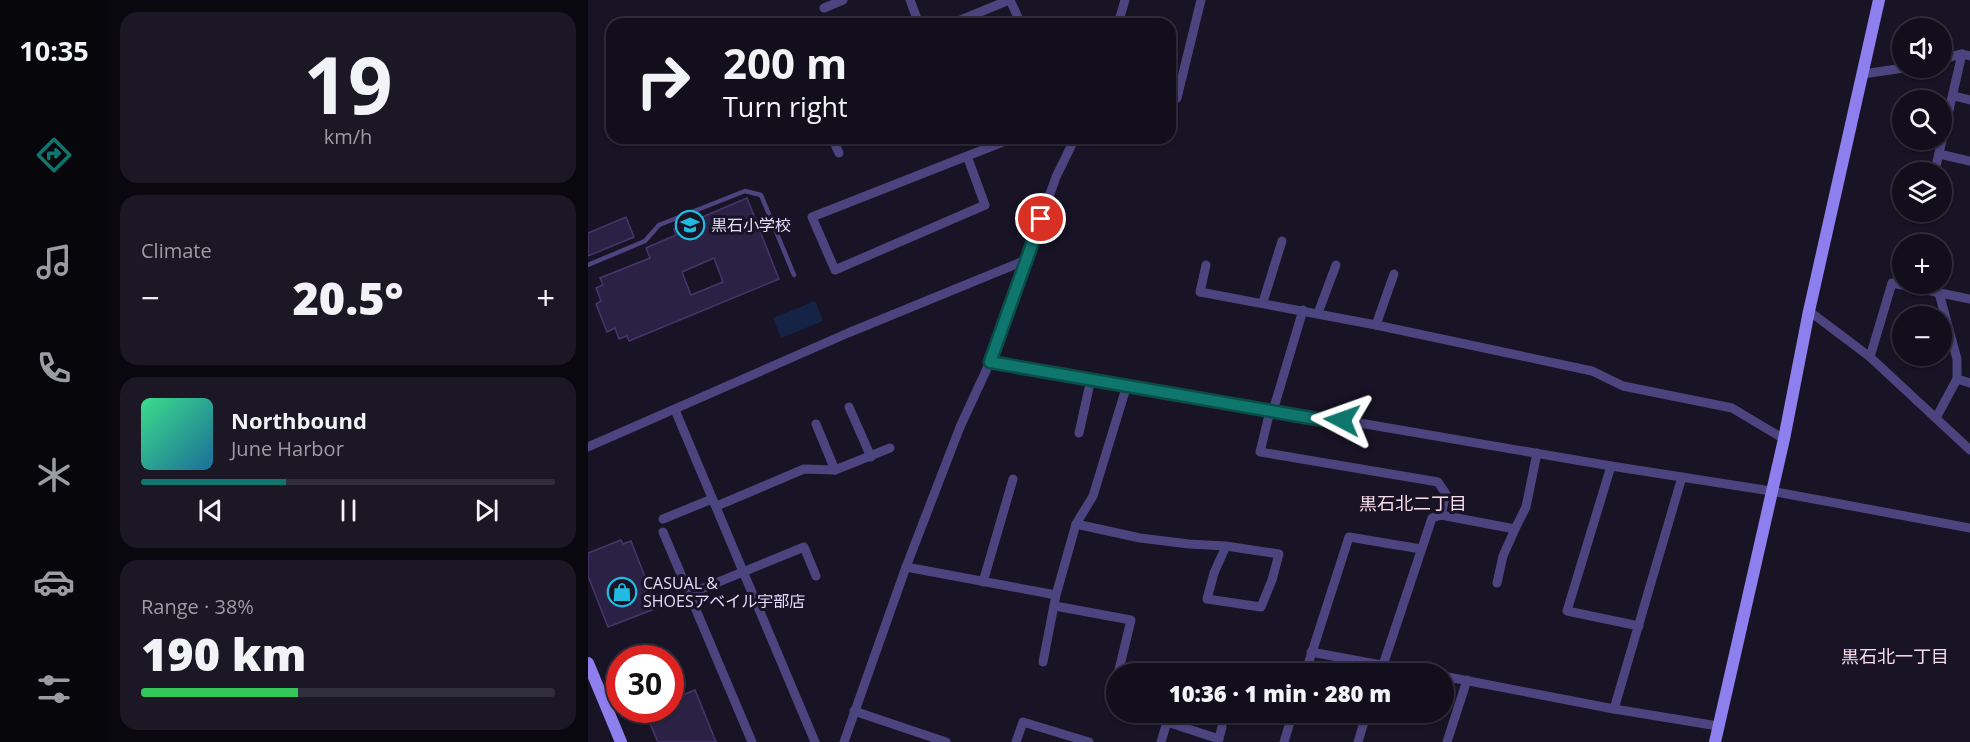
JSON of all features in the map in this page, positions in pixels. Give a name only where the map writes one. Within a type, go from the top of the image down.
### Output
[{"type":"street","points":[[824,8],[843,0]]},
{"type":"street","points":[[910,0],[917,18]]},
{"type":"street","points":[[966,18],[1010,0],[1018,18]]},
{"type":"street","points":[[1120,18],[1125,0]]},
{"type":"street","points":[[1176,98],[1201,0]]},
{"type":"street","points":[[1715,742],[1784,439],[1809,311],[1879,0]]},
{"type":"street","points":[[1937,162],[1966,55]]},
{"type":"street","points":[[1863,74],[1892,70]]},
{"type":"street","points":[[1954,96],[1970,100]]},
{"type":"street","points":[[834,144],[838,153]]},
{"type":"street","points":[[967,156],[985,205],[835,270],[812,217],[967,156],[998,144]]},
{"type":"street","points":[[844,742],[906,567],[960,427],[990,362],[1056,177],[1072,144]]},
{"type":"street","points":[[1939,154],[1970,161]]},
{"type":"street","points":[[1263,302],[1282,242]]},
{"type":"street","points":[[588,447],[848,333],[1026,260]]},
{"type":"street","points":[[1206,265],[1200,292],[1304,310],[1592,371],[1623,386],[1732,408],[1784,439]]},
{"type":"street","points":[[1318,313],[1336,265]]},
{"type":"street","points":[[1376,325],[1394,274]]},
{"type":"street","points":[[1870,357],[1892,283]]},
{"type":"street","points":[[1936,418],[1957,379],[1957,359],[1939,294]]},
{"type":"street","points":[[1944,294],[1970,299]]},
{"type":"street","points":[[1304,310],[1275,404],[1270,411],[1260,452],[1438,482],[1446,494],[1441,515]]},
{"type":"street","points":[[1809,311],[1870,357],[1970,450]]},
{"type":"street","points":[[990,362],[1317,419],[1342,420],[1771,491],[1970,528]]},
{"type":"street","points":[[1079,433],[1091,379]]},
{"type":"street","points":[[1957,379],[1970,383]]},
{"type":"street","points":[[1043,662],[1056,596],[1076,524],[1093,496],[1127,385]]},
{"type":"street","points":[[849,407],[871,456]]},
{"type":"street","points":[[675,410],[814,742]]},
{"type":"street","points":[[816,424],[836,470]]},
{"type":"street","points":[[663,519],[804,469],[836,470],[890,448]]},
{"type":"street","points":[[1497,583],[1503,556],[1526,507],[1537,453]]},
{"type":"street","points":[[1611,466],[1567,611],[1639,626]]},
{"type":"street","points":[[1614,709],[1682,477]]},
{"type":"street","points":[[983,582],[1013,478]]},
{"type":"street","points":[[1383,663],[1432,518],[1441,515],[1515,529]]},
{"type":"street","points":[[1076,524],[1140,538],[1226,546],[1279,554],[1261,607],[1207,599],[1214,573],[1226,546]]},
{"type":"street","points":[[663,532],[752,742]]},
{"type":"street","points":[[1308,663],[1348,537],[1421,549]]},
{"type":"street","points":[[689,594],[804,547],[816,576]]},
{"type":"street","points":[[906,567],[1056,596]]},
{"type":"street","points":[[1055,606],[1131,620],[1121,663]]},
{"type":"street","points":[[1311,652],[1356,663]]},
{"type":"street","points":[[588,663],[621,742]]},
{"type":"street","points":[[1454,678],[1614,709],[1718,726]]},
{"type":"street","points":[[1447,742],[1467,680]]},
{"type":"street","points":[[854,711],[946,742]]},
{"type":"street","points":[[1016,742],[1023,722],[1089,742]]},
{"type":"street","points":[[1161,742],[1167,722],[1218,740],[1222,727]]},
{"type":"street","points":[[1284,742],[1290,723]]},
{"type":"street","points":[[1358,742],[1364,723]]},
{"type":"lane","points":[[588,265],[645,241],[659,225],[745,190],[761,195],[794,276]]},
{"type":"water","points":[[815,301],[823,321],[781,338],[773,318]]},
{"type":"building","points":[[747,198],[779,279],[629,341],[627,336],[619,339],[615,328],[607,332],[596,304],[601,301],[596,288],[603,285],[600,278],[650,258],[646,248],[676,235],[674,229]],"holes":[[[714,258],[723,282],[691,295],[682,272]]]},
{"type":"building","points":[[626,217],[634,237],[588,256],[588,233]]},
{"type":"building","name":"CASUAL & SHOESアベイル宇部店","points":[[621,540],[623,544],[631,541],[657,608],[608,627],[588,576],[588,553]]},
{"type":"building","points":[[695,690],[716,742],[658,742],[650,723],[684,723],[684,694]]},
{"type":"place","name":"黒石小学校","points":[[690,225]]},
{"type":"place","name":"CASUAL & SHOESアベイル宇部店","points":[[622,592]]},
{"type":"district","name":"黒石北二丁目","points":[[1413,504]]},
{"type":"district","name":"黒石北一丁目","points":[[1895,657]]},
{"type":"route","points":[[1041,219],[990,362],[1317,419],[1342,420]]}]
